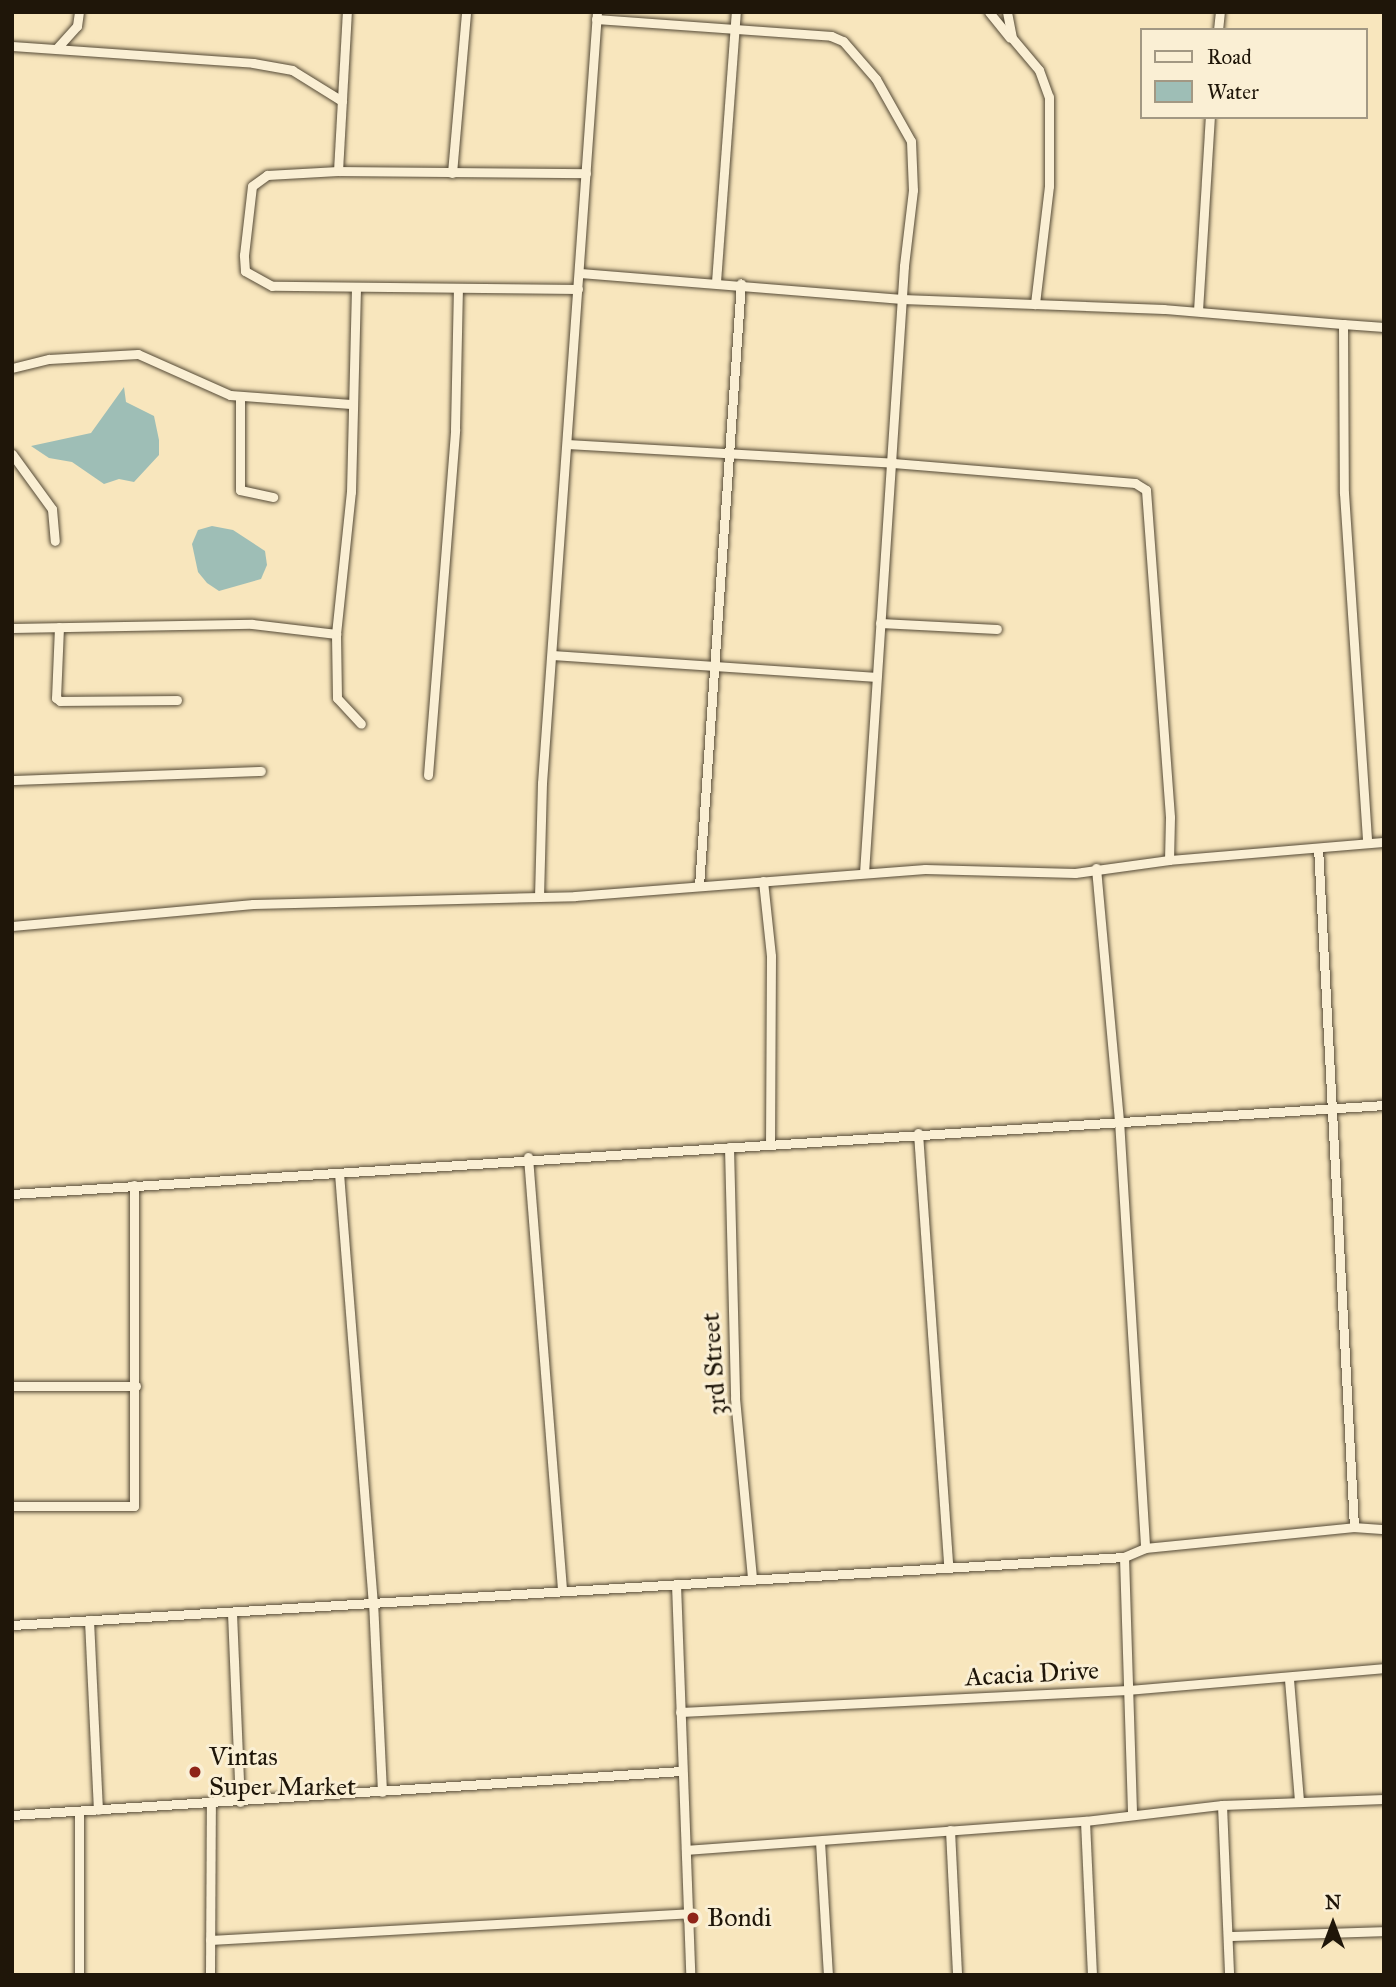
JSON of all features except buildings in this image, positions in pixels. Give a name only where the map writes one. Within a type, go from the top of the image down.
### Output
[{"type":"street","points":[[57,48],[72,33],[79,12]]},
{"type":"street","points":[[338,171],[347,12]]},
{"type":"street","points":[[452,173],[466,12]]},
{"type":"street","points":[[716,282],[736,12]]},
{"type":"street","points":[[989,12],[1040,70],[1049,97],[1049,186],[1035,304]]},
{"type":"street","points":[[1007,12],[1015,44]]},
{"type":"street","points":[[538,897],[596,16],[735,32],[831,36],[843,41],[876,79],[907,130],[914,162],[902,299],[864,873]]},
{"type":"street","points":[[12,46],[263,65],[292,70],[342,102]]},
{"type":"street","points":[[1198,311],[1210,119]]},
{"type":"street","points":[[578,289],[272,286],[245,271],[249,200],[256,180],[267,175],[338,171],[586,173]]},
{"type":"street","points":[[580,273],[902,299],[1198,311],[1384,327]]},
{"type":"street","points":[[699,886],[741,284]]},
{"type":"street","points":[[356,287],[351,404],[351,492],[336,634],[337,698],[361,724]]},
{"type":"street","points":[[428,775],[454,429],[458,288]]},
{"type":"street","points":[[1343,324],[1344,493],[1367,842]]},
{"type":"street","points":[[12,368],[49,359],[138,354],[240,397],[351,404]]},
{"type":"street","points":[[240,397],[240,490],[273,497]]},
{"type":"street","points":[[567,443],[727,455],[893,463],[1135,483],[1146,490],[1170,817],[1169,860]]},
{"type":"street","points":[[12,454],[52,509],[55,541]]},
{"type":"street","points":[[880,623],[997,629]]},
{"type":"street","points":[[12,628],[251,624],[336,634]]},
{"type":"street","points":[[59,627],[56,698],[60,701],[177,700]]},
{"type":"street","points":[[553,655],[714,663],[876,677]]},
{"type":"street","points":[[12,780],[261,771]]},
{"type":"street","points":[[12,926],[253,904],[538,897],[864,873],[986,867],[1067,873],[1169,860],[1384,842]]},
{"type":"street","points":[[1318,848],[1354,1527]]},
{"type":"street","points":[[1096,868],[1119,1121],[1145,1548]]},
{"type":"street","points":[[763,881],[771,956],[770,1144]]},
{"type":"street","points":[[12,1194],[528,1157],[729,1147],[1384,1105]]},
{"type":"street","points":[[918,1133],[948,1565]]},
{"type":"street","name":"3rd Street","points":[[729,1147],[735,1398],[752,1577]]},
{"type":"street","points":[[528,1157],[562,1589]]},
{"type":"street","points":[[339,1172],[373,1601],[382,1792]]},
{"type":"street","points":[[12,1506],[134,1506],[134,1185]]},
{"type":"street","points":[[12,1386],[136,1386]]},
{"type":"street","points":[[12,1625],[948,1565],[1124,1557],[1145,1548],[1354,1527],[1384,1529]]},
{"type":"street","points":[[1124,1557],[1132,1813]]},
{"type":"street","points":[[676,1584],[690,1975]]},
{"type":"street","points":[[232,1613],[240,1802]]},
{"type":"street","points":[[89,1620],[98,1810]]},
{"type":"street","name":"Acacia Drive","points":[[681,1712],[1128,1690],[1289,1679],[1306,1673],[1384,1668]]},
{"type":"street","points":[[1289,1679],[1299,1800]]},
{"type":"street","points":[[12,1815],[681,1771]]},
{"type":"street","points":[[686,1850],[1085,1821],[1132,1813],[1222,1805],[1299,1800],[1384,1799]]},
{"type":"street","points":[[210,1975],[211,1804]]},
{"type":"street","points":[[1222,1805],[1229,1975]]},
{"type":"street","points":[[79,1812],[79,1975]]},
{"type":"street","points":[[1085,1821],[1092,1975]]},
{"type":"street","points":[[950,1830],[957,1975]]},
{"type":"street","points":[[820,1841],[828,1975]]},
{"type":"street","points":[[210,1940],[689,1913]]},
{"type":"street","points":[[1228,1936],[1384,1931]]},
{"type":"water","points":[[124,387],[126,402],[154,416],[159,440],[159,455],[134,482],[119,479],[104,484],[72,462],[49,458],[31,446],[91,433]]},
{"type":"water","points":[[212,526],[233,530],[265,551],[267,565],[261,579],[219,591],[207,583],[198,572],[192,544],[198,530]]},
{"type":"place","name":"Vintas Super Market","points":[[195,1772]]},
{"type":"place","name":"Bondi","points":[[693,1918]]}]
